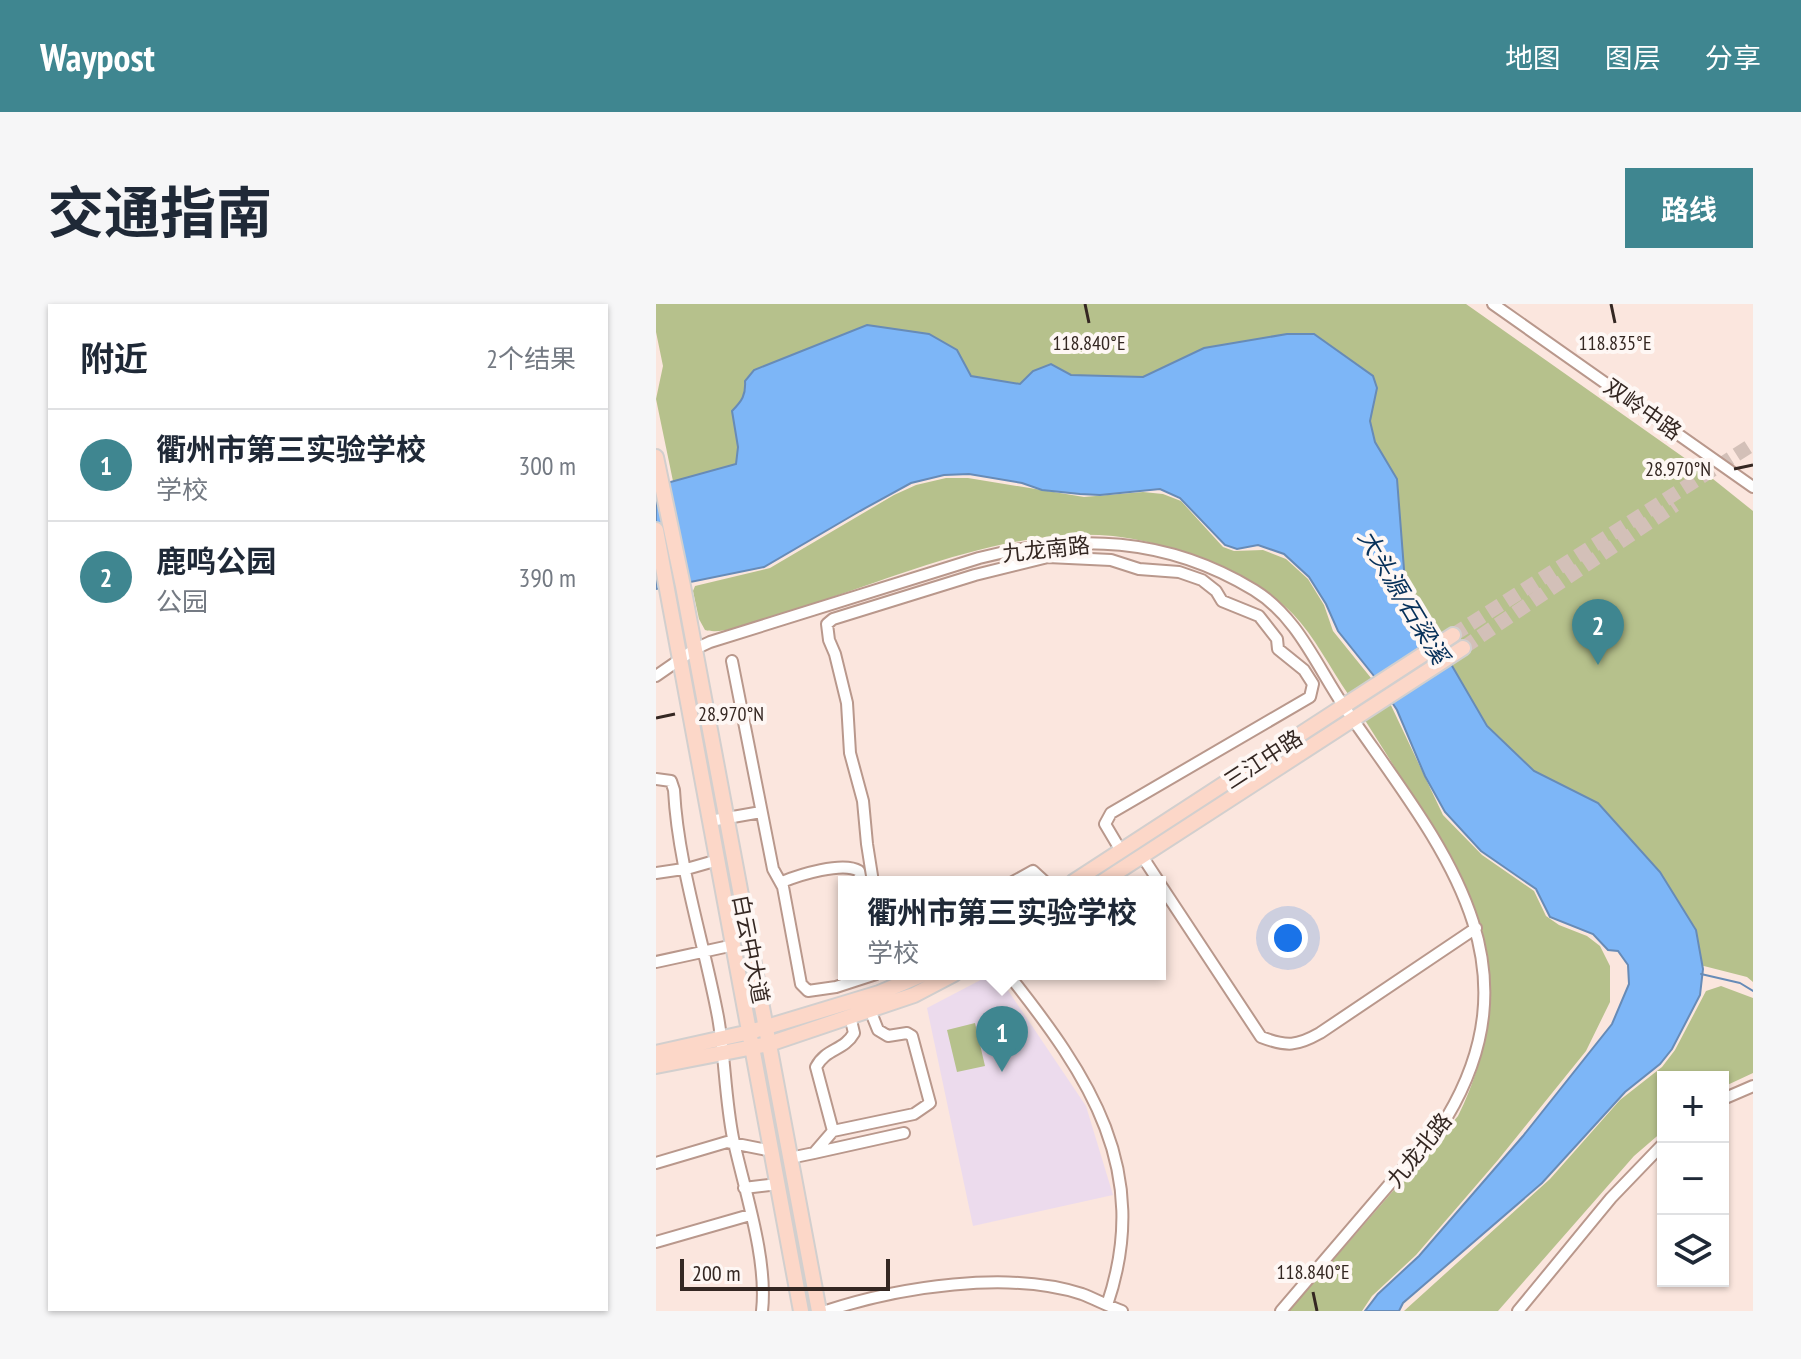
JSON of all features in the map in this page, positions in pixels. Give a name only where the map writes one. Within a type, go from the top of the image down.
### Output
[{"type":"main road","name":"白云中大道","points":[[656,457],[819,1311]]},
{"type":"main road","name":"白云中大道","points":[[656,530],[801,1311]]},
{"type":"main road","name":"三江中路","points":[[1111,876],[1349,713],[1453,635]]},
{"type":"main road","name":"三江中路","points":[[1082,876],[1349,713],[1463,648]]},
{"type":"main road","points":[[656,1066],[722,1046],[766,1026],[910,980]]},
{"type":"main road","points":[[656,1053],[722,1046],[753,1048],[769,1044],[914,995],[943,980]]},
{"type":"street","name":"双岭中路","points":[[1493,304],[1753,487]]},
{"type":"street","name":"九龙南路","points":[[656,676],[695,649],[979,558],[1024,547],[1119,543],[1216,569],[1256,591],[1287,617],[1349,713]]},
{"type":"street","points":[[872,876],[863,801],[850,753],[847,703],[827,624],[833,619],[975,575],[1048,557],[1111,560],[1139,569],[1179,572],[1202,580],[1216,591],[1222,601],[1248,611],[1267,625],[1277,639],[1278,649],[1304,670],[1313,684],[1310,697],[1111,813],[1105,824],[1121,851]]},
{"type":"street","points":[[901,585],[905,598]]},
{"type":"street","points":[[732,661],[774,872],[782,882],[803,988],[808,991],[836,987],[858,980]]},
{"type":"street","name":"九龙北路","points":[[1281,1311],[1438,1128],[1460,1096],[1481,1034],[1485,999],[1482,951],[1460,883],[1377,750],[1349,713]]},
{"type":"street","points":[[656,779],[671,781],[722,1046],[735,1143],[764,1292],[762,1311]]},
{"type":"street","points":[[710,821],[761,812]]},
{"type":"street","points":[[1142,856],[1155,876]]},
{"type":"street","points":[[656,873],[718,860]]},
{"type":"street","points":[[782,882],[801,875],[848,867],[859,871],[860,876]]},
{"type":"street","points":[[1166,894],[1261,1037],[1276,1043],[1302,1043],[1320,1033],[1476,928]]},
{"type":"street","points":[[656,962],[734,945]]},
{"type":"street","points":[[880,980],[886,990]]},
{"type":"street","points":[[1013,980],[1051,1030],[1093,1096],[1118,1166],[1123,1193],[1122,1248],[1107,1305]]},
{"type":"street","points":[[814,1153],[833,1131],[914,1114],[930,1103],[912,1036],[907,1033],[888,1036],[878,1030],[870,1010]]},
{"type":"street","points":[[833,1131],[816,1067],[822,1056],[849,1043],[854,1033],[850,1016]]},
{"type":"street","points":[[1729,1096],[1753,1086]]},
{"type":"street","points":[[790,1158],[904,1133]]},
{"type":"street","points":[[656,1163],[727,1142],[772,1151]]},
{"type":"street","points":[[1518,1311],[1611,1198],[1657,1150]]},
{"type":"street","points":[[744,1188],[778,1184]]},
{"type":"street","points":[[656,1242],[750,1215]]},
{"type":"street","points":[[826,1311],[949,1283],[1042,1287],[1080,1294],[1122,1311]]},
{"type":"shaded area","points":[[981,980],[1001,980],[1086,1106],[1113,1195],[973,1226],[927,1008]]},
{"type":"green space","points":[[656,304],[1466,304],[1703,471],[1753,511],[1753,982],[1747,977],[1696,964],[1525,768],[1144,381],[1022,386],[743,456],[738,468],[674,486],[656,399],[663,366],[656,332]]},
{"type":"green space","points":[[946,478],[968,478],[1084,497],[1143,492],[1163,494],[1181,501],[1223,547],[1234,551],[1263,550],[1286,559],[1308,579],[1324,605],[1333,631],[1388,699],[1443,815],[1482,855],[1534,891],[1546,916],[1587,936],[1600,946],[1610,966],[1610,1002],[1586,1051],[1498,1160],[1416,1255],[1372,1296],[1362,1311],[1289,1311],[1458,1116],[1481,1057],[1485,1036],[1490,995],[1487,953],[1476,912],[1449,855],[1315,643],[1293,614],[1256,585],[1209,562],[1135,539],[1076,535],[1038,538],[962,554],[743,627],[705,630],[699,619],[693,591],[695,586],[770,568],[894,495],[916,485]]},
{"type":"green space","points":[[1721,986],[1753,998],[1753,1073],[1729,1084],[1729,1071],[1657,1071],[1657,1136],[1634,1156],[1498,1311],[1404,1311],[1550,1179],[1620,1100],[1662,1067],[1675,1050],[1706,991]]},
{"type":"green space","points":[[975,1023],[985,1066],[957,1072],[947,1030]]},
{"type":"water","name":"大头源/石梁溪","points":[[867,325],[929,334],[957,350],[971,376],[1020,384],[1033,371],[1051,364],[1071,375],[1143,377],[1204,348],[1287,334],[1314,334],[1373,376],[1377,388],[1370,421],[1375,442],[1397,479],[1406,595],[1437,640],[1487,726],[1534,771],[1598,803],[1660,872],[1696,930],[1703,969],[1700,995],[1672,1049],[1660,1064],[1625,1092],[1542,1183],[1403,1303],[1399,1311],[1365,1311],[1378,1294],[1419,1256],[1523,1136],[1612,1024],[1629,984],[1628,965],[1618,951],[1608,950],[1593,934],[1550,917],[1536,889],[1481,851],[1445,812],[1425,776],[1397,710],[1338,631],[1309,577],[1284,554],[1258,545],[1237,549],[1225,545],[1180,498],[1160,489],[1080,494],[1042,490],[1022,483],[969,474],[944,475],[911,483],[764,567],[656,589],[656,486],[736,464],[738,447],[732,411],[743,398],[745,381],[754,370]]},
{"type":"waterway","points":[[1701,974],[1740,983],[1753,991]]},
{"type":"tunnel","points":[[1453,635],[1753,444]]},
{"type":"tunnel","points":[[1463,648],[1675,505]]},
{"type":"place","name":"鹿鸣公园","points":[[1598,665]]},
{"type":"place","name":"衢州市第三实验学校","points":[[1002,1072]]}]
